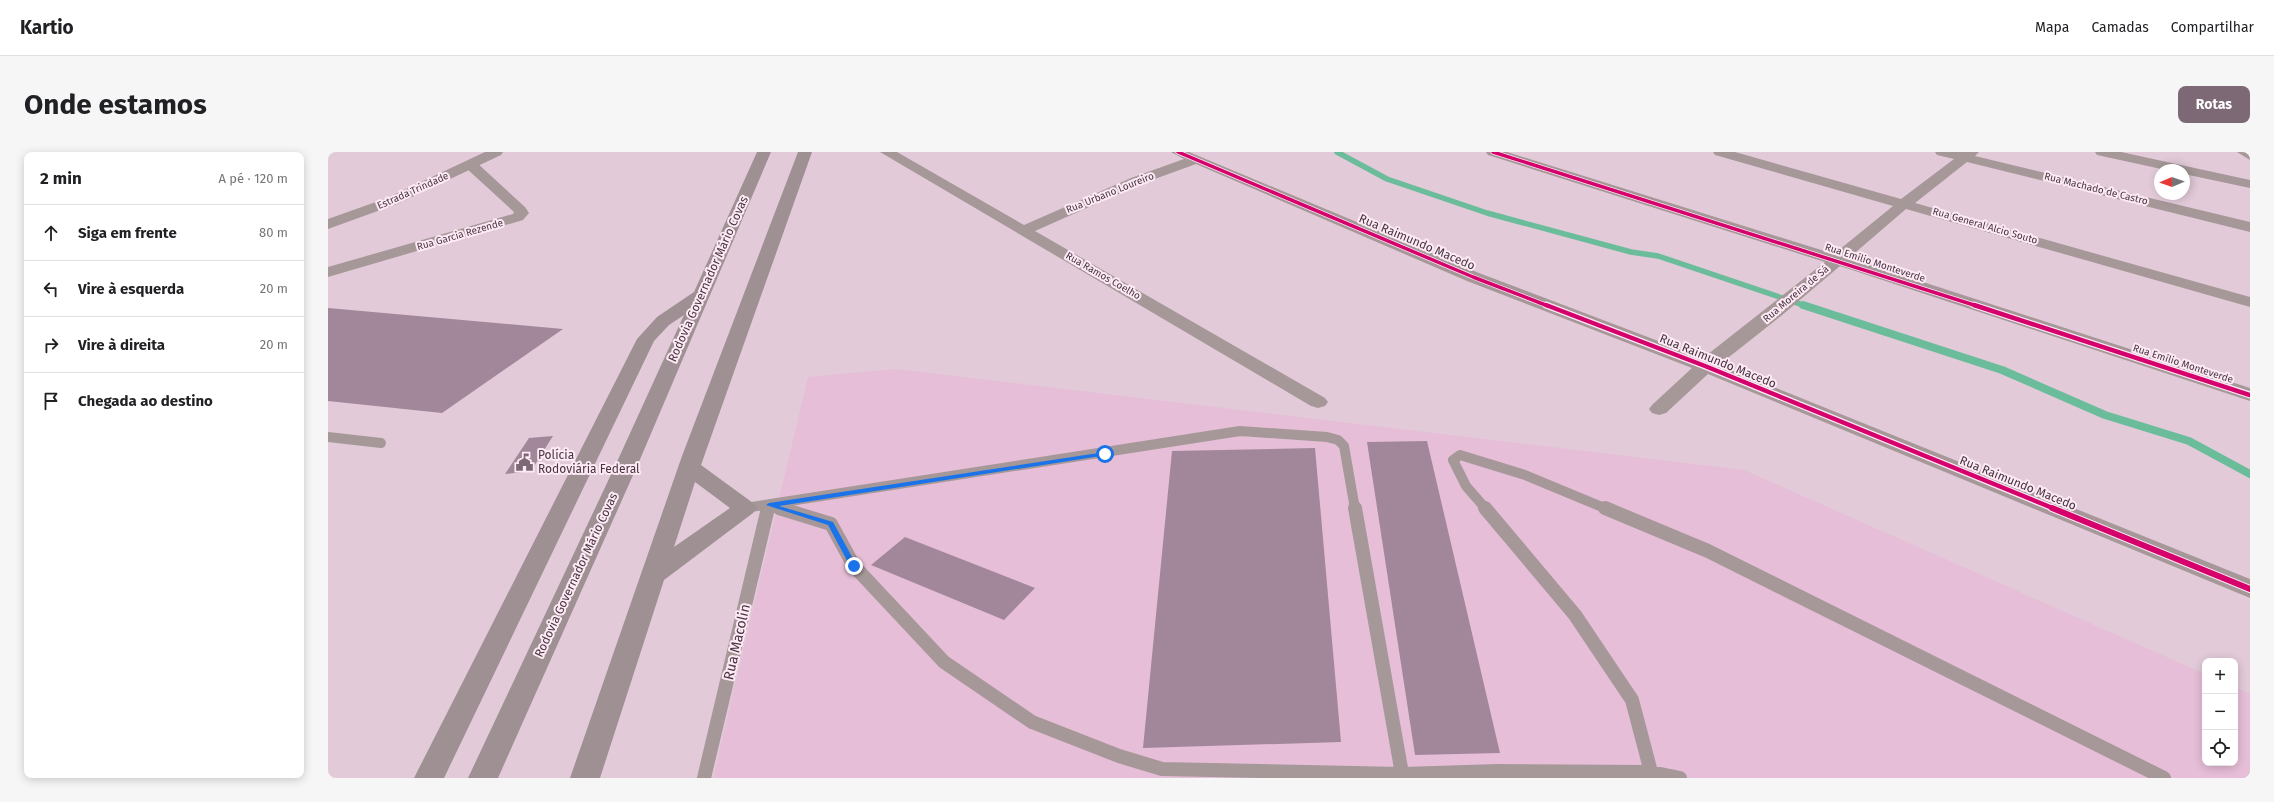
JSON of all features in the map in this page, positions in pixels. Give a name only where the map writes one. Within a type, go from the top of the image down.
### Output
[{"type":"highway","name":"Rodovia Governador Mário Covas","points":[[483,778],[627,464],[699,296],[734,224],[764,152]]},
{"type":"highway","points":[[585,778],[652,576],[805,152]]},
{"type":"highway","points":[[429,778],[646,339],[662,321],[699,296]]},
{"type":"highway","points":[[652,576],[745,508],[690,468]]},
{"type":"street","name":"Estrada Trindade","points":[[328,224],[369,211],[471,165],[496,152]]},
{"type":"street","name":"Rua Ramos Coelho","points":[[887,152],[1025,230],[1318,402]]},
{"type":"street","name":"Rua Raimundo Macedo","points":[[1178,152],[1198,159],[1474,277],[1705,366],[2250,589]]},
{"type":"street","name":"Rua Emílio Monteverde","points":[[1493,152],[1837,260],[2250,395]]},
{"type":"street","name":"Rua General Alcio Souto","points":[[1720,152],[1905,203],[2250,302]]},
{"type":"street","name":"Rua Machado de Castro","points":[[1942,152],[1968,155],[2250,227]]},
{"type":"street","points":[[2102,152],[2250,184]]},
{"type":"street","points":[[2244,152],[2250,156]]},
{"type":"street","name":"Rua Moreira de Sá","points":[[1660,409],[1705,366],[1775,312],[1905,203],[1968,155]]},
{"type":"street","name":"Rua Urbano Loureiro","points":[[1025,230],[1136,181],[1198,159]]},
{"type":"street","name":"Rua Garcia Rezende","points":[[328,272],[518,217],[522,214],[520,210],[471,165]]},
{"type":"lane","points":[[745,508],[1240,431],[1338,440],[1344,446],[1402,774]]},
{"type":"lane","points":[[328,437],[381,443]]},
{"type":"lane","points":[[1651,772],[1632,700],[1575,615],[1466,486],[1453,460],[1455,457],[1460,455],[1525,475],[1708,551],[2164,778]]},
{"type":"lane","points":[[769,505],[831,524],[854,566],[944,662],[1032,722],[1119,756],[1162,768],[1402,774],[1498,771],[1651,772],[1680,778]]},
{"type":"lane","name":"Rua Macolin","points":[[704,778],[769,505]]},
{"type":"shaded area","points":[[896,369],[1744,470],[2202,673],[2202,766],[2238,766],[2238,688],[2250,694],[2250,778],[713,778],[808,377]]},
{"type":"building","points":[[328,308],[563,329],[442,413],[328,401]]},
{"type":"building","name":"Polícia Rodoviária Federal","points":[[553,436],[531,471],[505,474],[529,438]]},
{"type":"building","points":[[1427,441],[1500,753],[1415,755],[1367,442]]},
{"type":"building","points":[[1315,448],[1341,742],[1143,748],[1172,451]]},
{"type":"building","points":[[905,537],[1035,588],[1004,620],[871,565]]},
{"type":"waterway","points":[[1337,152],[1387,179],[1487,213],[1631,252],[1658,256],[1804,305]]},
{"type":"waterway","points":[[1804,305],[2002,370],[2105,415],[2189,441],[2250,474]]},
{"type":"cycle path","points":[[1178,152],[1473,277],[1705,366],[2250,589]]},
{"type":"cycle path","points":[[1493,152],[1837,260],[2250,395]]},
{"type":"place","name":"Polícia Rodoviária Federal","points":[[525,462]]},
{"type":"route","points":[[854,566],[831,524],[769,505],[1105,454]]}]
